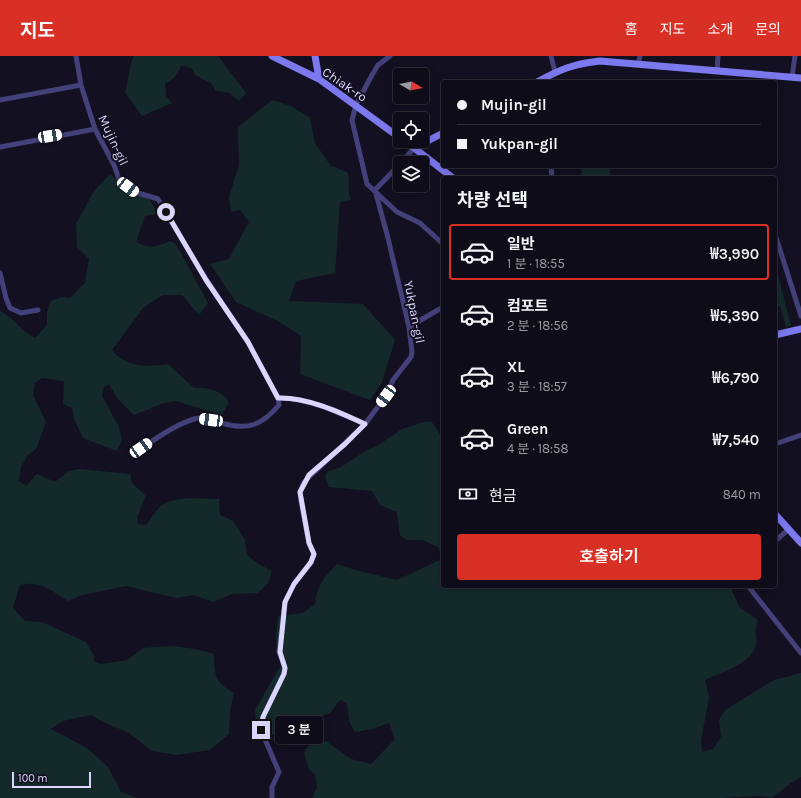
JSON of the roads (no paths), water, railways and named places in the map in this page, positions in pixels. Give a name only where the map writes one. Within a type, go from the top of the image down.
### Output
[{"type":"street","name":"Mujin-gil","points":[[76,56],[81,85],[95,129],[114,164],[120,182],[135,192],[158,198],[206,280],[248,342],[278,398]]},
{"type":"street","name":"Chiak-ro","points":[[272,56],[319,79],[393,133]]},
{"type":"street","points":[[315,56],[319,79]]},
{"type":"street","points":[[390,56],[378,65],[356,105],[352,120],[367,184],[397,212],[420,223],[441,242]]},
{"type":"street","points":[[551,56],[555,72]]},
{"type":"street","points":[[638,65],[640,56]]},
{"type":"street","points":[[717,71],[718,56]]},
{"type":"street","points":[[792,77],[795,56]]},
{"type":"street","points":[[543,80],[555,72],[576,64],[600,61],[801,78]]},
{"type":"street","points":[[0,100],[81,85]]},
{"type":"street","points":[[0,147],[95,129]]},
{"type":"street","points":[[429,140],[441,134]]},
{"type":"street","points":[[407,156],[414,148],[449,176]]},
{"type":"street","points":[[375,190],[393,171]]},
{"type":"street","name":"Yukpan-gil","points":[[272,798],[272,787],[279,772],[261,730],[262,721],[284,674],[285,668],[280,652],[285,602],[294,584],[311,562],[314,554],[309,543],[300,492],[309,475],[345,444],[365,424],[386,396],[393,380],[411,357],[412,352],[408,327],[388,238],[375,190]]},
{"type":"street","points":[[777,240],[801,316]]},
{"type":"street","points":[[0,273],[10,308],[22,313],[38,310]]},
{"type":"street","points":[[408,327],[441,308]]},
{"type":"street","points":[[777,335],[801,329]]},
{"type":"street","points":[[141,448],[153,440],[200,418],[243,426],[254,426],[269,418],[279,405],[278,398],[288,398],[308,403],[365,424]]},
{"type":"street","points":[[777,443],[801,435]]},
{"type":"street","points":[[777,516],[801,543]]},
{"type":"street","points":[[777,539],[789,529]]},
{"type":"street","points":[[750,588],[801,653]]}]
